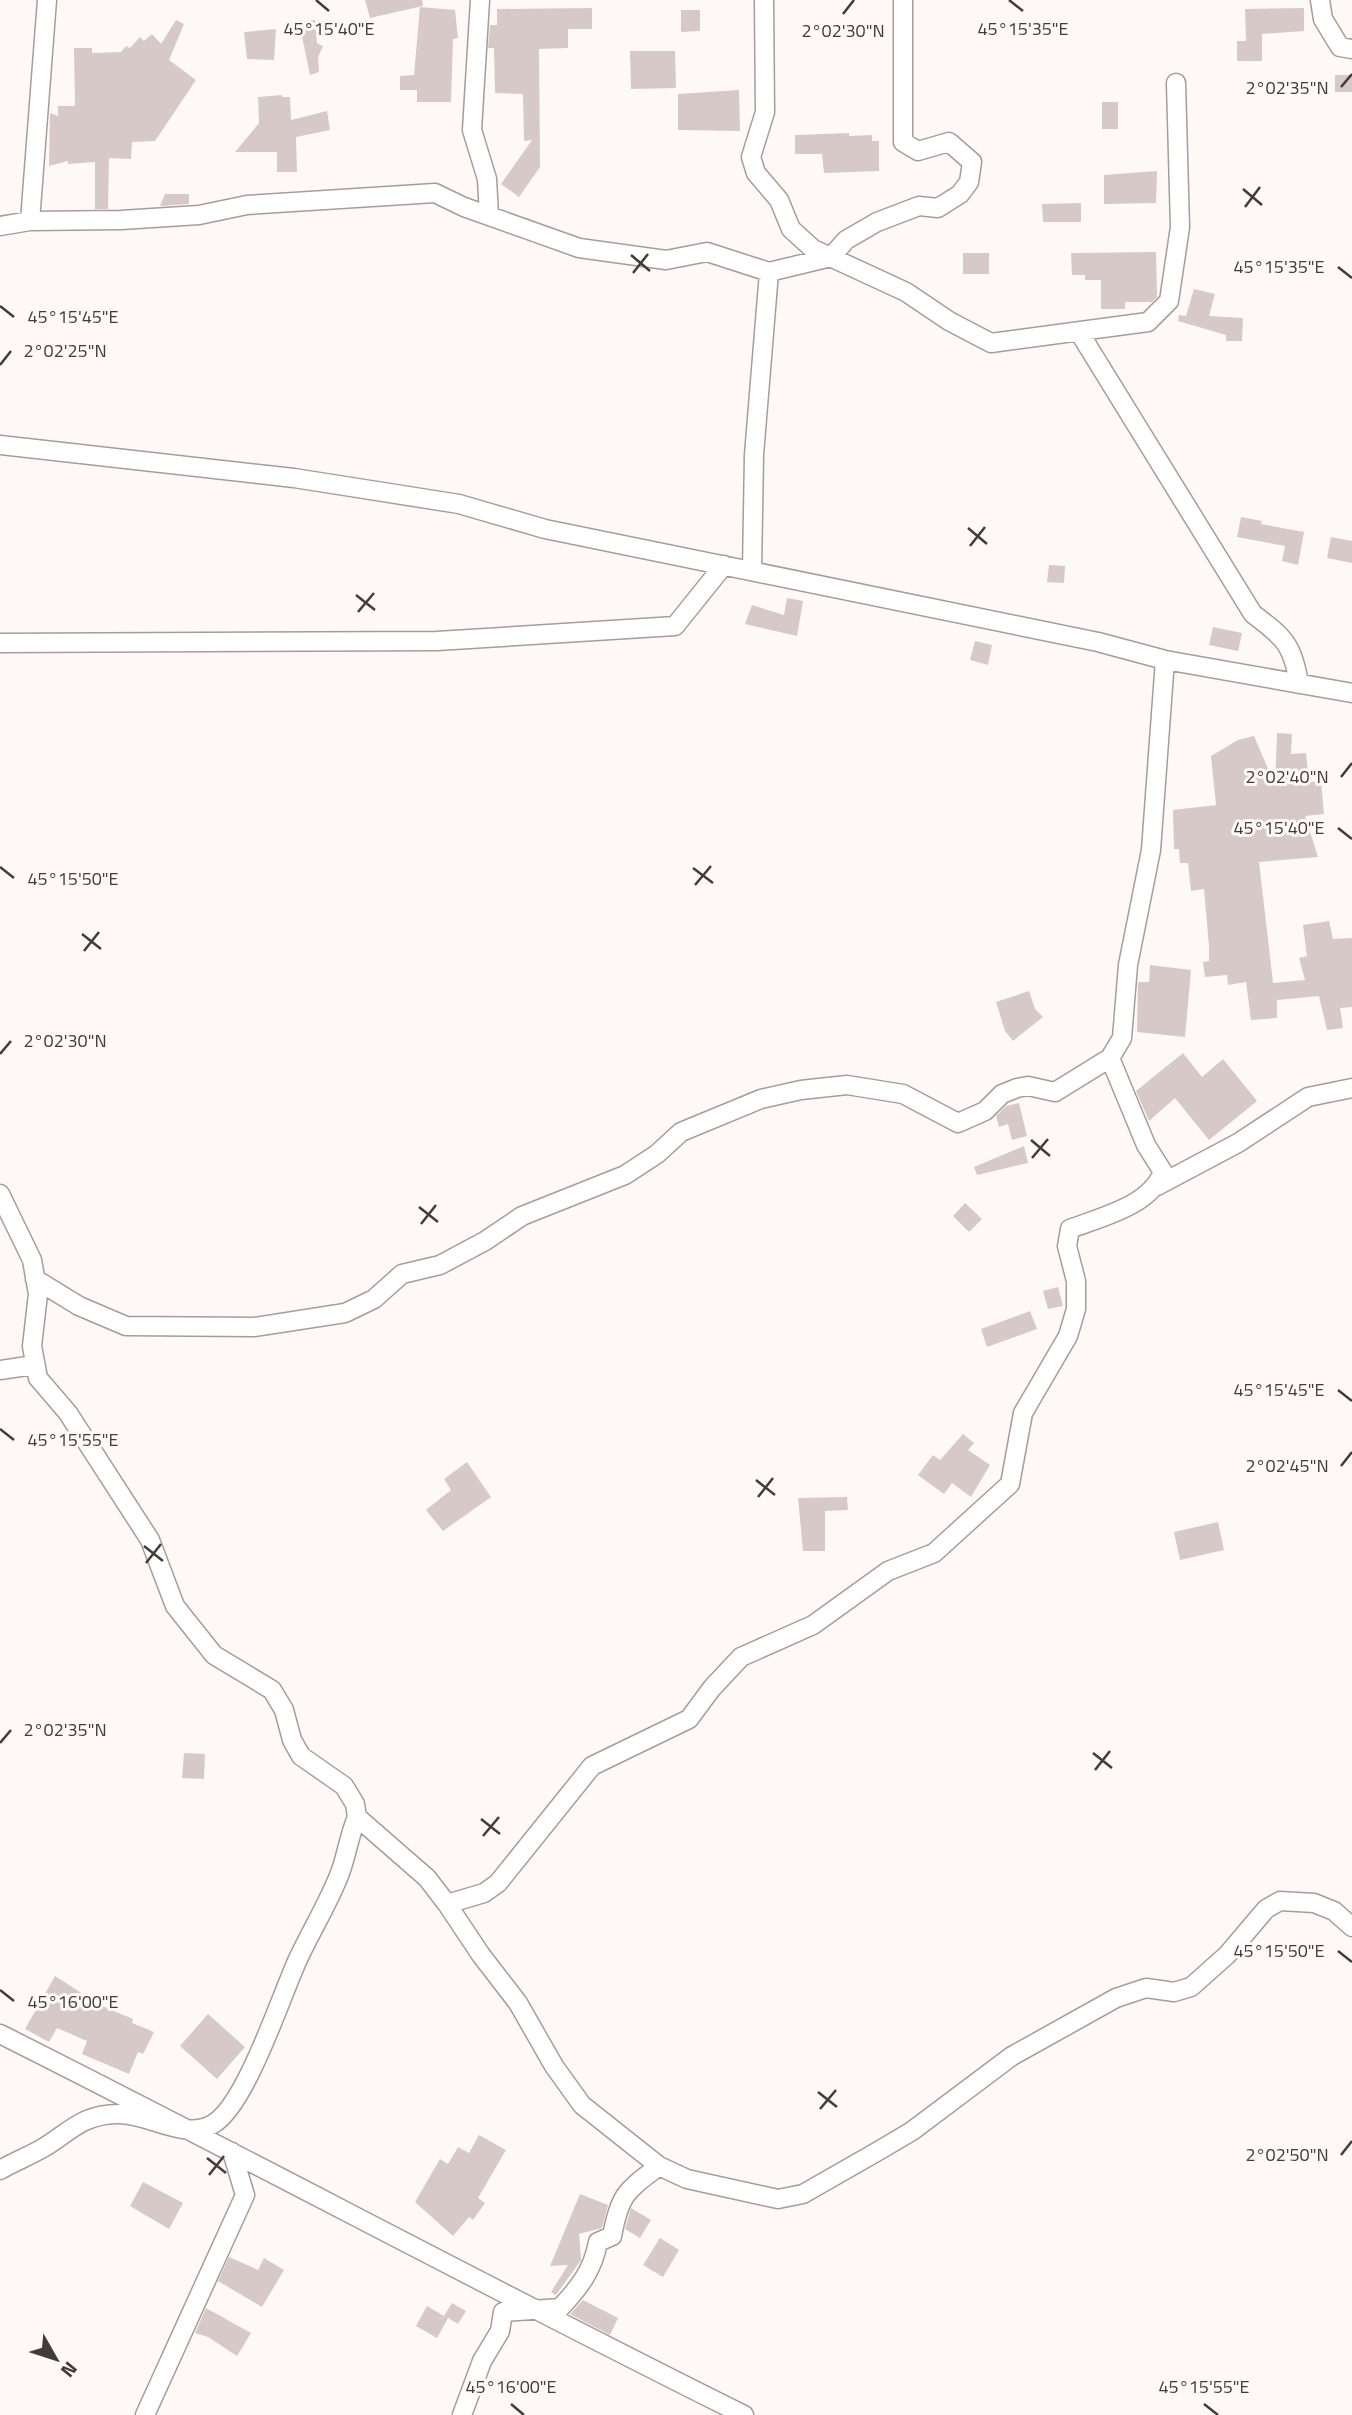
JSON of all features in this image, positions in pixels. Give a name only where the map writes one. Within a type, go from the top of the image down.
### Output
[{"type":"street","points":[[30,220],[47,0]]},
{"type":"street","points":[[480,0],[472,130],[487,179],[489,215]]},
{"type":"street","points":[[764,0],[765,112],[752,148],[753,165],[779,200],[791,229],[798,239],[906,292],[949,321],[990,343],[1148,322],[1169,301],[1180,227],[1176,83]]},
{"type":"street","points":[[0,226],[30,220],[121,220],[199,215],[247,205],[435,193],[464,208],[579,248],[666,260],[707,252],[769,272],[831,257],[846,240],[877,222],[919,206],[938,208],[960,194],[969,182],[972,162],[949,142],[918,150],[903,142],[903,0]]},
{"type":"street","points":[[1320,0],[1323,19],[1340,47],[1352,50]]},
{"type":"street","points":[[752,571],[754,455],[769,272]]},
{"type":"street","points":[[1079,332],[1253,614],[1282,635],[1295,657],[1298,684]]},
{"type":"street","points":[[0,444],[294,478],[459,504],[545,529],[1098,642],[1165,660],[1352,693]]},
{"type":"street","points":[[0,643],[436,641],[675,626],[724,565]]},
{"type":"street","points":[[35,1279],[79,1306],[126,1326],[254,1327],[345,1313],[374,1299],[402,1274],[440,1265],[485,1241],[522,1216],[625,1175],[657,1154],[681,1132],[761,1099],[801,1090],[847,1085],[903,1094],[958,1123],[985,1111],[1010,1091],[1028,1086],[1055,1092],[1110,1058],[1122,1038],[1128,965],[1151,850],[1165,660]]},
{"type":"street","points":[[1110,1058],[1146,1145],[1163,1172],[1157,1186]]},
{"type":"street","points":[[447,1904],[484,1893],[498,1883],[592,1766],[689,1719],[712,1688],[741,1657],[813,1625],[888,1570],[934,1553],[1010,1484],[1023,1413],[1068,1336],[1076,1310],[1076,1281],[1067,1246],[1070,1229],[1116,1212],[1157,1186],[1238,1143],[1308,1097],[1352,1088]]},
{"type":"street","points":[[0,1195],[32,1260],[38,1294],[32,1346],[38,1378],[68,1413],[149,1540],[175,1606],[215,1655],[272,1690],[284,1710],[292,1740],[301,1756],[344,1786],[355,1804],[358,1817],[426,1878],[447,1904],[518,2003],[554,2066],[582,2105],[659,2166],[687,2179],[745,2194],[778,2199],[803,2194],[912,2131],[1012,2056],[1115,1998],[1146,1988],[1174,1992],[1191,1987],[1227,1955],[1266,1909],[1280,1901],[1314,1903],[1334,1911],[1352,1927]]},
{"type":"street","points":[[0,1370],[34,1365]]},
{"type":"street","points":[[0,2169],[45,2147],[72,2126],[99,2118],[120,2114],[191,2130],[213,2124],[230,2107],[260,2051],[278,2001],[339,1875],[348,1839],[358,1817]]},
{"type":"street","points":[[0,2034],[191,2130],[532,2310],[744,2415]]},
{"type":"street","points":[[145,2415],[245,2195],[232,2152]]},
{"type":"street","points":[[462,2415],[482,2361],[500,2331],[503,2312],[560,2308],[581,2285],[595,2259],[598,2242],[612,2236],[617,2211],[626,2191],[659,2166]]},
{"type":"building","points":[[365,0],[422,0],[423,6],[370,18]]},
{"type":"building","points":[[420,7],[455,10],[458,38],[453,39],[451,102],[417,102],[417,90],[400,90],[400,76],[414,75]]},
{"type":"building","points":[[592,8],[592,29],[568,29],[568,48],[539,49],[540,167],[519,197],[501,184],[532,140],[524,141],[523,94],[495,93],[494,48],[488,48],[490,25],[497,25],[497,9]]},
{"type":"building","points":[[1304,8],[1304,31],[1262,34],[1262,61],[1237,61],[1237,41],[1246,41],[1245,9]]},
{"type":"building","points":[[681,10],[700,10],[700,31],[681,32]]},
{"type":"building","points":[[176,20],[184,24],[169,60],[196,80],[155,141],[132,142],[131,159],[109,158],[108,209],[95,209],[95,162],[68,164],[68,161],[49,166],[50,113],[58,116],[58,106],[75,106],[74,48],[92,48],[92,53],[121,52],[126,46],[130,48],[140,37],[144,41],[152,34],[161,44]]},
{"type":"building","points":[[315,20],[317,43],[323,46],[318,57],[319,72],[310,75],[299,22]]},
{"type":"building","points":[[276,29],[274,60],[247,59],[244,32]]},
{"type":"building","points":[[630,51],[675,51],[676,88],[631,89]]},
{"type":"building","points":[[1335,75],[1352,75],[1352,92],[1335,92]]},
{"type":"building","points":[[739,90],[740,131],[678,130],[678,94]]},
{"type":"building","points":[[258,97],[290,97],[291,120],[327,111],[330,130],[296,137],[297,172],[277,172],[277,152],[235,152],[259,123]]},
{"type":"building","points":[[1102,102],[1118,102],[1118,129],[1102,129]]},
{"type":"building","points":[[849,133],[849,136],[872,135],[872,141],[879,141],[879,171],[824,173],[822,154],[795,154],[795,135]]},
{"type":"building","points":[[1157,171],[1156,203],[1104,204],[1104,175]]},
{"type":"building","points":[[165,194],[189,194],[189,204],[160,206]]},
{"type":"building","points":[[1081,203],[1081,222],[1043,222],[1042,204]]},
{"type":"building","points":[[1156,252],[1157,297],[1152,302],[1125,302],[1125,309],[1101,309],[1101,280],[1085,280],[1085,275],[1072,275],[1071,253]]},
{"type":"building","points":[[963,253],[989,253],[989,274],[963,274]]},
{"type":"building","points":[[1194,289],[1215,294],[1209,316],[1243,318],[1242,341],[1226,341],[1226,335],[1178,321],[1179,315],[1186,316]]},
{"type":"building","points":[[1241,517],[1262,521],[1261,524],[1304,532],[1298,565],[1282,561],[1285,546],[1237,537]]},
{"type":"building","points":[[1331,537],[1352,541],[1352,563],[1327,558]]},
{"type":"building","points":[[1049,565],[1065,566],[1064,583],[1047,582]]},
{"type":"building","points":[[787,598],[803,601],[797,636],[745,624],[752,605],[784,615]]},
{"type":"building","points":[[1213,627],[1242,633],[1238,651],[1209,645]]},
{"type":"building","points":[[975,641],[992,645],[988,665],[970,660]]},
{"type":"building","points":[[1277,733],[1292,734],[1291,754],[1306,753],[1309,782],[1321,781],[1324,814],[1305,816],[1318,857],[1259,862],[1273,983],[1305,980],[1299,958],[1307,956],[1303,925],[1329,921],[1333,939],[1352,938],[1352,1007],[1340,1008],[1343,1028],[1327,1030],[1319,996],[1277,1000],[1277,1018],[1251,1020],[1246,982],[1228,985],[1227,975],[1205,977],[1203,962],[1209,961],[1209,946],[1204,889],[1191,891],[1188,863],[1180,863],[1179,849],[1174,849],[1173,810],[1216,805],[1211,756],[1238,740],[1254,736],[1275,785]]},
{"type":"building","points":[[1150,965],[1191,970],[1185,1037],[1137,1032],[1138,982],[1149,982]]},
{"type":"building","points":[[1029,991],[1035,1009],[1043,1017],[1013,1041],[1005,1031],[996,1002]]},
{"type":"building","points":[[1183,1053],[1202,1077],[1223,1059],[1257,1101],[1209,1140],[1175,1098],[1149,1121],[1136,1091]]},
{"type":"building","points":[[1019,1103],[1027,1136],[1012,1140],[1008,1124],[999,1127],[996,1116],[1006,1106]]},
{"type":"building","points":[[1024,1146],[1028,1163],[977,1175],[974,1167]]},
{"type":"building","points":[[965,1203],[982,1219],[969,1232],[953,1216]]},
{"type":"building","points":[[1058,1287],[1063,1306],[1048,1309],[1043,1291]]},
{"type":"building","points":[[1030,1311],[1037,1329],[987,1347],[981,1329]]},
{"type":"building","points":[[963,1434],[974,1443],[968,1450],[990,1465],[971,1497],[952,1483],[944,1494],[918,1475],[933,1455],[940,1460]]},
{"type":"building","points":[[467,1462],[491,1497],[443,1531],[426,1510],[451,1490],[444,1479]]},
{"type":"building","points":[[847,1497],[848,1510],[825,1511],[825,1551],[803,1551],[798,1498]]},
{"type":"building","points":[[1218,1522],[1224,1550],[1180,1560],[1174,1532]]},
{"type":"building","points":[[184,1753],[205,1754],[204,1779],[182,1778]]},
{"type":"building","points":[[55,1976],[100,2005],[133,2019],[132,2023],[154,2032],[143,2054],[138,2052],[129,2074],[82,2054],[87,2041],[57,2028],[49,2042],[25,2029]]},
{"type":"building","points":[[208,2014],[245,2047],[217,2079],[180,2046]]},
{"type":"building","points":[[479,2135],[506,2150],[478,2198],[485,2203],[473,2220],[469,2217],[453,2236],[415,2202],[440,2159],[448,2164],[458,2147],[469,2153]]},
{"type":"building","points":[[143,2182],[183,2203],[169,2229],[130,2206]]},
{"type":"building","points":[[580,2194],[608,2205],[602,2228],[579,2234],[581,2260],[556,2295],[551,2292],[568,2265],[550,2266]]},
{"type":"building","points":[[631,2208],[651,2220],[640,2238],[625,2229]]},
{"type":"building","points":[[660,2238],[679,2250],[663,2277],[643,2265]]},
{"type":"building","points":[[229,2257],[258,2270],[264,2258],[284,2270],[262,2307],[218,2281]]},
{"type":"building","points":[[583,2300],[618,2318],[610,2335],[570,2314]]},
{"type":"building","points":[[452,2303],[466,2311],[458,2324],[448,2318],[437,2338],[416,2326],[427,2306],[444,2316]]},
{"type":"building","points":[[206,2308],[251,2333],[237,2356],[208,2337],[195,2333]]}]
